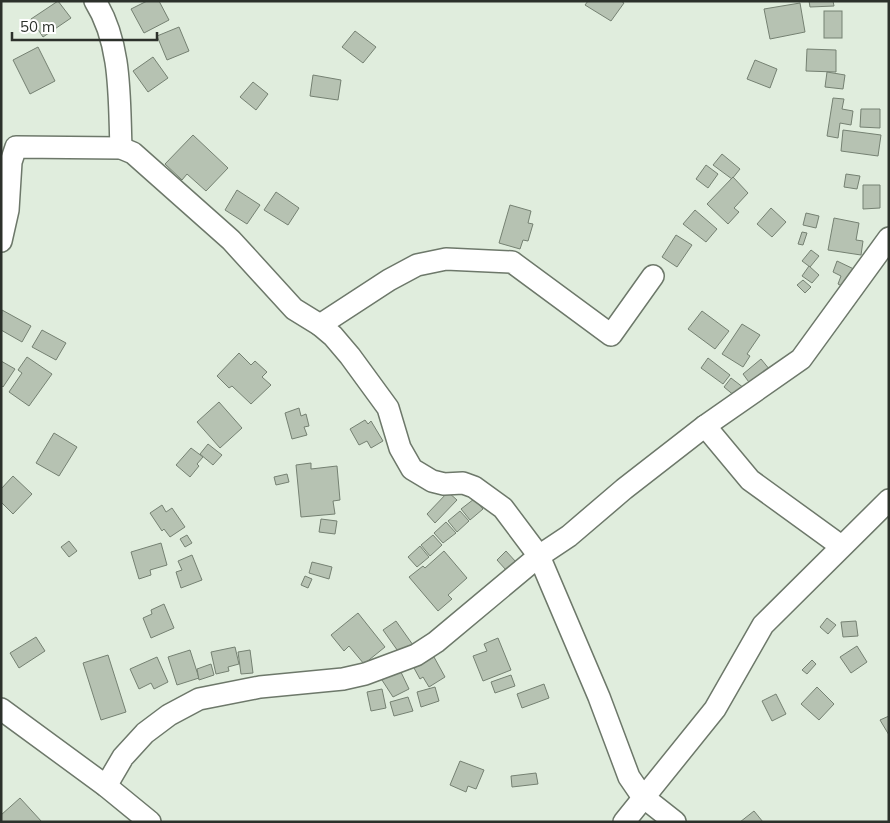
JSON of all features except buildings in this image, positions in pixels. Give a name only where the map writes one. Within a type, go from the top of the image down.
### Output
[{"type":"street","points":[[95,1],[104,16],[118,71],[122,148]]},
{"type":"street","points":[[1,241],[8,210],[11,162],[16,147],[122,148],[133,153],[231,240],[294,309],[320,325],[333,336],[388,408],[400,448],[412,469],[432,481],[444,484],[463,483],[474,487],[503,508],[539,556],[630,777],[642,796],[675,822]]},
{"type":"street","points":[[106,786],[123,757],[145,733],[177,711],[199,699],[233,691],[365,674],[416,655],[436,642],[539,556],[569,536],[624,489],[705,426],[801,359],[889,238]]},
{"type":"street","points":[[320,325],[388,280],[417,266],[446,259],[512,262],[611,335],[653,276]]},
{"type":"street","points":[[705,426],[750,480],[841,546]]},
{"type":"street","points":[[624,822],[642,796],[715,709],[763,625],[889,500]]},
{"type":"street","points":[[1,709],[106,786],[150,822]]}]
